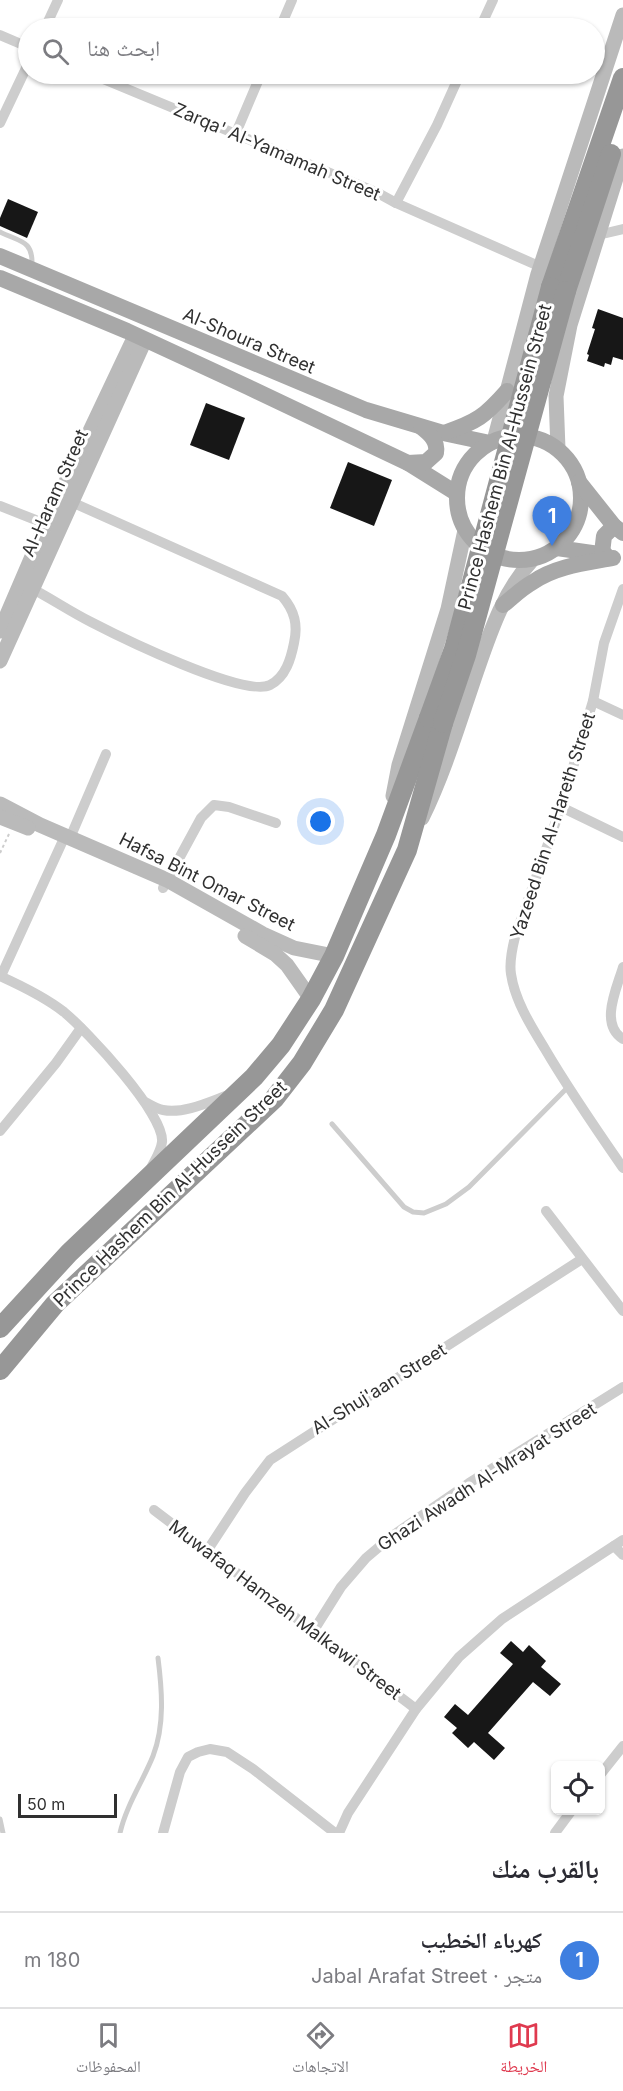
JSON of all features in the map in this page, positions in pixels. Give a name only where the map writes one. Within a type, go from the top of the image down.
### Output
[{"type":"highway","name":"Prince Hashem Bin Al-Hussein Street","points":[[0,1328],[69,1253],[254,1077],[281,1045],[311,999],[334,956],[466,655],[558,289],[623,78]]},
{"type":"highway","name":"Prince Hashem Bin Al-Hussein Street","points":[[558,289],[623,117]]},
{"type":"highway","name":"Prince Hashem Bin Al-Hussein Street","points":[[0,1370],[55,1304],[274,1099],[295,1072],[334,1010],[406,850],[436,720]]},
{"type":"main road","name":"Prince Hashem Bin Al-Hussein Street","points":[[605,70],[623,15]]},
{"type":"main road","name":"Prince Hashem Bin Al-Hussein Street","points":[[492,442],[541,267],[601,84]]},
{"type":"main road","name":"Prince Hashem Bin Al-Hussein Street","points":[[558,449],[556,396],[570,325],[598,235],[619,189],[623,156]]},
{"type":"main road","name":"Al-Shoura Street","points":[[0,256],[345,403],[443,433],[492,442]]},
{"type":"main road","points":[[0,278],[140,338],[408,463],[456,493]]},
{"type":"main road","name":"Al-Haram Street","points":[[0,661],[27,587],[53,526],[140,338]]},
{"type":"main road","points":[[514,367],[516,393],[521,405],[530,409],[542,408],[556,396]]},
{"type":"main road","points":[[443,433],[471,423],[488,413],[507,391]]},
{"type":"main road","points":[[408,463],[426,462],[436,453],[433,437],[421,427]]},
{"type":"main road","points":[[579,481],[581,506],[573,530],[557,548],[534,559],[507,560],[483,550],[465,530],[458,512],[456,493],[460,478],[467,464],[477,452],[492,442],[510,436],[527,436],[558,449],[571,464],[579,481],[618,529],[604,537],[613,557]]},
{"type":"main road","name":"Prince Hashem Bin Al-Hussein Street","points":[[386,835],[399,765],[448,609],[465,530]]},
{"type":"main road","points":[[557,548],[613,557]]},
{"type":"main road","points":[[503,605],[532,582],[546,575],[575,565],[613,557]]},
{"type":"main road","name":"Prince Hashem Bin Al-Hussein Street","points":[[406,850],[438,786],[494,621],[518,576],[534,559]]},
{"type":"main road","points":[[448,609],[468,590],[480,586],[488,589],[495,601],[494,621]]},
{"type":"main road","name":"Al-Haram Street","points":[[0,631],[27,587]]},
{"type":"main road","name":"Hafsa Bint Omar Street","points":[[0,804],[66,839],[165,884],[263,934],[294,948],[334,956]]},
{"type":"main road","name":"Hafsa Bint Omar Street","points":[[0,817],[66,839]]},
{"type":"main road","name":"Hafsa Bint Omar Street","points":[[165,884],[275,954],[287,964],[311,999]]},
{"type":"street","points":[[50,18],[58,0]]},
{"type":"street","points":[[284,18],[292,0]]},
{"type":"street","points":[[485,18],[493,0]]},
{"type":"street","points":[[0,35],[18,43]]},
{"type":"street","points":[[0,123],[19,84]]},
{"type":"street","name":"Zarqa' Al-Yamamah Street","points":[[116,84],[376,192],[396,203],[455,84]]},
{"type":"street","points":[[236,133],[257,84]]},
{"type":"street","points":[[396,203],[541,267]]},
{"type":"street","points":[[598,235],[623,229]]},
{"type":"street","points":[[27,587],[91,622],[229,682],[242,686],[261,687],[270,685],[286,670],[297,627],[291,609],[282,596],[66,499]]},
{"type":"street","points":[[0,506],[53,526]]},
{"type":"street","points":[[593,701],[604,643],[623,589]]},
{"type":"street","name":"Yazeed Bin Al-Hareth Street","points":[[623,715],[593,701],[561,807],[515,937],[511,955],[511,973],[517,996],[529,1022],[568,1087],[623,1168]]},
{"type":"street","points":[[106,754],[0,976],[48,1000],[65,1012],[110,1059],[145,1102],[160,1130],[162,1143],[144,1181]]},
{"type":"street","points":[[165,884],[201,818],[214,805],[221,804],[276,823]]},
{"type":"street","points":[[561,807],[623,837]]},
{"type":"street","points":[[623,967],[611,1014],[614,1030],[623,1039]]},
{"type":"street","points":[[0,1131],[56,1063],[81,1028]]},
{"type":"street","points":[[145,1102],[163,1110],[182,1109],[205,1104],[241,1089]]},
{"type":"street","points":[[546,1211],[623,1311]]},
{"type":"street","name":"Al-Shuj'aan Street","points":[[207,1551],[270,1460],[582,1259]]},
{"type":"street","name":"Ghazi Awadh Al-Mrayat Street","points":[[314,1630],[341,1587],[366,1558],[392,1536],[623,1387]]},
{"type":"street","name":"Muwafaq Hamzeh Malkawi Street","points":[[154,1510],[416,1709]]},
{"type":"street","points":[[163,1833],[180,1772],[188,1757],[210,1749],[227,1752],[254,1769],[337,1833],[416,1709],[459,1657],[502,1619],[619,1543],[623,1555]]},
{"type":"street","points":[[605,1769],[623,1746]]},
{"type":"street","points":[[555,1833],[568,1815]]},
{"type":"lane","points":[[0,232],[28,245],[31,249],[32,270]]},
{"type":"lane","points":[[332,1124],[404,1206],[413,1212],[424,1213],[446,1204],[469,1187],[568,1087]]},
{"type":"lane","points":[[120,1833],[154,1752],[162,1691],[158,1658]]},
{"type":"lane","points":[[0,1818],[3,1833]]},
{"type":"building","points":[[8,199],[38,212],[27,238],[0,226],[0,218]]},
{"type":"building","points":[[598,309],[623,318],[623,360],[613,357],[611,365],[605,363],[604,367],[587,361],[595,329],[592,328]]},
{"type":"building","points":[[206,403],[245,418],[229,460],[190,445]]},
{"type":"building","points":[[348,462],[392,480],[374,526],[330,508]]},
{"type":"building","points":[[511,1641],[523,1652],[529,1645],[546,1661],[541,1667],[561,1684],[550,1696],[533,1682],[488,1733],[505,1748],[494,1760],[474,1742],[468,1748],[452,1733],[457,1728],[444,1717],[455,1704],[468,1715],[513,1664],[500,1653]]},
{"type":"place","name":"كهرباء الخطيب","points":[[552,546]]}]
